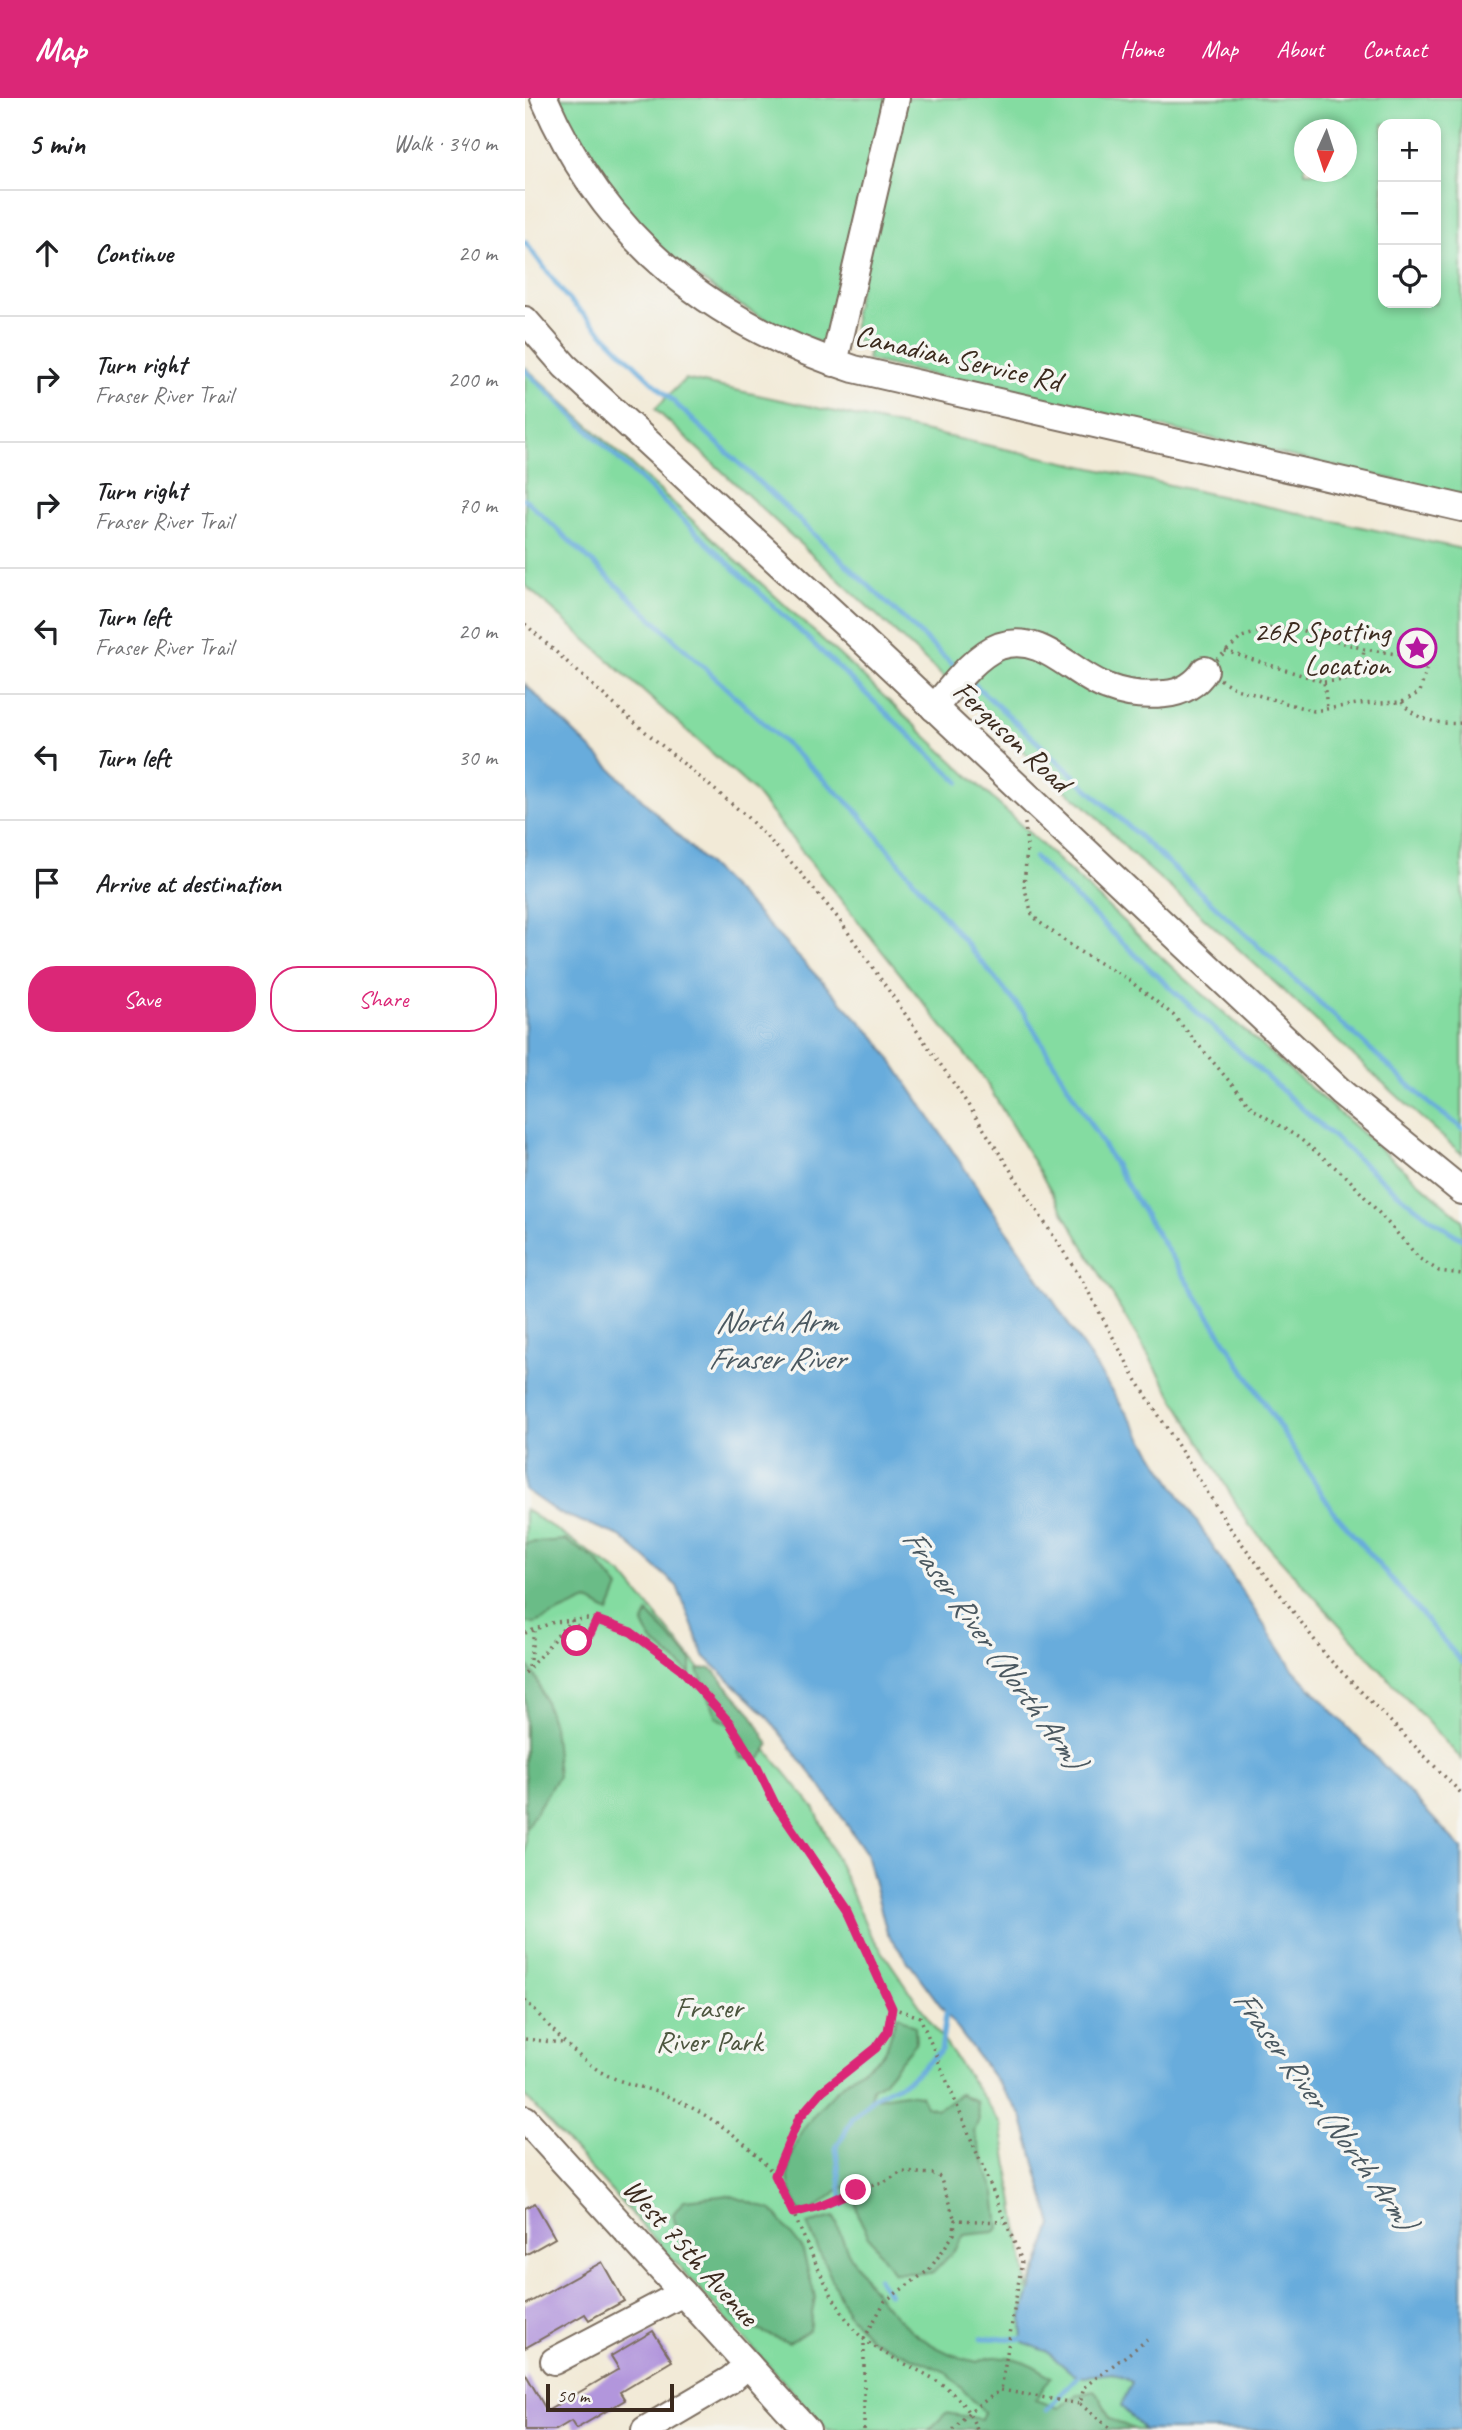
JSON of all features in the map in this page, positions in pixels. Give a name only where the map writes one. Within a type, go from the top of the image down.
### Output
[{"type":"street","name":"Canadian Service Rd","points":[[544,98],[569,150],[592,186],[631,234],[671,274],[699,295],[762,334],[834,363],[1462,508]]},
{"type":"street","points":[[834,363],[897,98]]},
{"type":"street","name":"Ferguson Road","points":[[525,320],[565,366],[934,708],[1342,1093],[1462,1191]]},
{"type":"street","points":[[934,708],[985,656],[1009,644],[1021,643],[1040,647],[1107,687],[1135,694],[1171,694],[1187,688],[1205,670]]},
{"type":"street","name":"West 75th Avenue","points":[[525,2119],[807,2430]]},
{"type":"street","points":[[554,2361],[683,2292]]},
{"type":"street","points":[[645,2430],[730,2380],[748,2365]]},
{"type":"path","points":[[525,624],[629,718],[745,815],[793,864],[838,918],[959,1091],[1082,1280],[1134,1376],[1228,1525],[1328,1658],[1462,1794]]},
{"type":"path","points":[[1275,627],[1297,629],[1364,649],[1429,659],[1420,692],[1402,702],[1357,704],[1327,709],[1301,708],[1222,684],[1205,670],[1225,651],[1249,634],[1275,627]]},
{"type":"path","points":[[1225,651],[1324,682],[1345,680],[1361,671],[1364,649]]},
{"type":"path","points":[[1324,682],[1327,709]]},
{"type":"path","points":[[1402,702],[1410,713],[1426,719],[1462,723]]},
{"type":"path","points":[[1025,835],[1024,886],[1032,914],[1039,922],[1083,954],[1125,976],[1173,1015],[1252,1110],[1299,1138],[1347,1177],[1420,1259],[1439,1271],[1462,1274]]},
{"type":"path","points":[[527,1671],[571,1620]]},
{"type":"path","points":[[571,1620],[586,1634],[583,1639]]},
{"type":"path","points":[[559,1634],[571,1641],[583,1639],[590,1634],[597,1620]]},
{"type":"path","points":[[525,1633],[554,1622],[597,1620],[631,1632],[681,1669],[729,1722],[756,1765],[775,1804],[848,1911],[892,2008],[888,2031],[876,2048],[822,2091],[799,2118],[775,2175]]},
{"type":"path","points":[[527,1671],[534,1631]]},
{"type":"path","points":[[525,2000],[565,2043],[597,2070],[619,2081],[667,2096],[706,2116],[742,2141],[775,2175],[845,2318],[864,2339],[943,2384],[970,2411],[977,2430]]},
{"type":"path","points":[[892,2008],[920,2017],[1022,2261],[1002,2390]]},
{"type":"path","points":[[525,2039],[565,2043]]},
{"type":"path","points":[[793,2213],[884,2182],[902,2172],[935,2174],[944,2184],[955,2220],[954,2234],[929,2270],[885,2301],[864,2339],[864,2430]]},
{"type":"path","points":[[955,2220],[1005,2223]]},
{"type":"path","points":[[1080,2404],[1084,2387],[1147,2340]]},
{"type":"path","points":[[953,2430],[970,2411],[1002,2390],[1080,2404],[1112,2430]]},
{"type":"green space","points":[[557,98],[889,98],[828,346],[758,315],[695,275],[666,251],[614,195],[587,156]]},
{"type":"green space","points":[[904,98],[1462,98],[1462,495],[867,360],[870,344],[854,340],[854,312]]},
{"type":"green space","points":[[525,367],[858,672],[1174,969],[1462,1220],[1462,1760],[1249,1525],[983,1077],[752,789],[525,585]]},
{"type":"green space","points":[[685,379],[1462,549],[1462,1154],[1132,854],[1086,807],[655,409]]},
{"type":"green space","name":"Fraser River Park","points":[[525,1509],[623,1575],[815,1809],[869,1932],[1001,2124],[1028,2289],[1042,2257],[1207,2430],[827,2430],[525,2096]]},
{"type":"green space","points":[[565,1540],[596,1560],[619,1588],[609,1612],[587,1600],[535,1623],[525,1623],[525,1543]]},
{"type":"green space","points":[[648,1613],[691,1660],[691,1674],[651,1640],[643,1624]]},
{"type":"green space","points":[[525,1662],[537,1679],[553,1725],[558,1776],[525,1829]]},
{"type":"green space","points":[[711,1668],[751,1713],[769,1745],[761,1759],[741,1758],[738,1752],[745,1741],[739,1731],[717,1717],[698,1670]]},
{"type":"green space","points":[[898,2015],[915,2027],[916,2043],[882,2083],[872,2088],[870,2099],[905,2093],[921,2095],[925,2106],[938,2109],[960,2094],[976,2101],[979,2119],[974,2132],[995,2193],[999,2228],[994,2232],[964,2235],[956,2249],[933,2273],[894,2273],[863,2224],[851,2186],[838,2191],[816,2209],[803,2215],[792,2196],[789,2177],[791,2158],[808,2122],[851,2077],[882,2055]]},
{"type":"green space","points":[[729,2195],[772,2210],[802,2248],[815,2297],[809,2330],[789,2343],[740,2323],[681,2249],[673,2214],[684,2200]]},
{"type":"green space","points":[[834,2217],[846,2248],[875,2293],[920,2337],[937,2348],[978,2362],[987,2358],[1006,2357],[1035,2366],[1051,2377],[1035,2400],[1059,2408],[1076,2395],[1094,2391],[1101,2399],[1110,2419],[1136,2430],[929,2430],[946,2413],[981,2419],[984,2412],[946,2372],[870,2339],[847,2313],[807,2224]]},
{"type":"water","name":"North Arm Fraser River","points":[[525,684],[747,903],[876,1038],[1032,1268],[1292,1668],[1462,1849],[1462,2430],[1144,2430],[1121,2406],[1132,2382],[1113,2373],[1085,2376],[1072,2373],[1046,2351],[1023,2342],[1022,2316],[1052,2225],[1022,2116],[887,1933],[866,1853],[820,1785],[765,1714],[704,1656],[677,1586],[620,1536],[557,1512],[525,1490]]},
{"type":"building","points":[[535,2203],[555,2238],[525,2255],[525,2208]]},
{"type":"building","points":[[602,2262],[624,2301],[589,2320],[585,2314],[525,2348],[525,2305]]},
{"type":"building","points":[[653,2331],[672,2361],[620,2392],[625,2400],[576,2429],[571,2421],[556,2430],[525,2430],[525,2373],[547,2411],[619,2369],[611,2356]]},
{"type":"waterway","points":[[525,242],[567,298],[955,667]]},
{"type":"waterway","points":[[525,370],[959,782]]},
{"type":"waterway","points":[[525,499],[854,808],[1024,1013],[1144,1213],[1333,1511],[1462,1662]]},
{"type":"waterway","points":[[973,683],[1432,1106],[1462,1128]]},
{"type":"waterway","points":[[1035,858],[1159,978],[1349,1152],[1415,1207],[1462,1239]]},
{"type":"waterway","points":[[843,2205],[836,2148],[853,2118],[875,2096],[908,2080],[941,2051],[946,2013]]},
{"type":"waterway","points":[[878,2279],[889,2294]]},
{"type":"waterway","points":[[981,2338],[1023,2339]]},
{"type":"waterway","points":[[1047,2410],[1079,2375]]},
{"type":"place","name":"26R Spotting Location","points":[[1417,648]]},
{"type":"route","points":[[577,1641],[590,1634],[597,1620],[606,1622],[631,1632],[681,1669],[729,1722],[756,1765],[775,1804],[816,1860],[848,1911],[870,1954],[892,2008],[888,2031],[876,2048],[855,2068],[822,2091],[799,2118],[775,2175],[793,2213],[816,2207],[856,2190]]},
{"type":"water label","name":"Fraser River (North Arm)","points":[[994,1648]]},
{"type":"water label","name":"Fraser River (North Arm)","points":[[1325,2109]]}]
